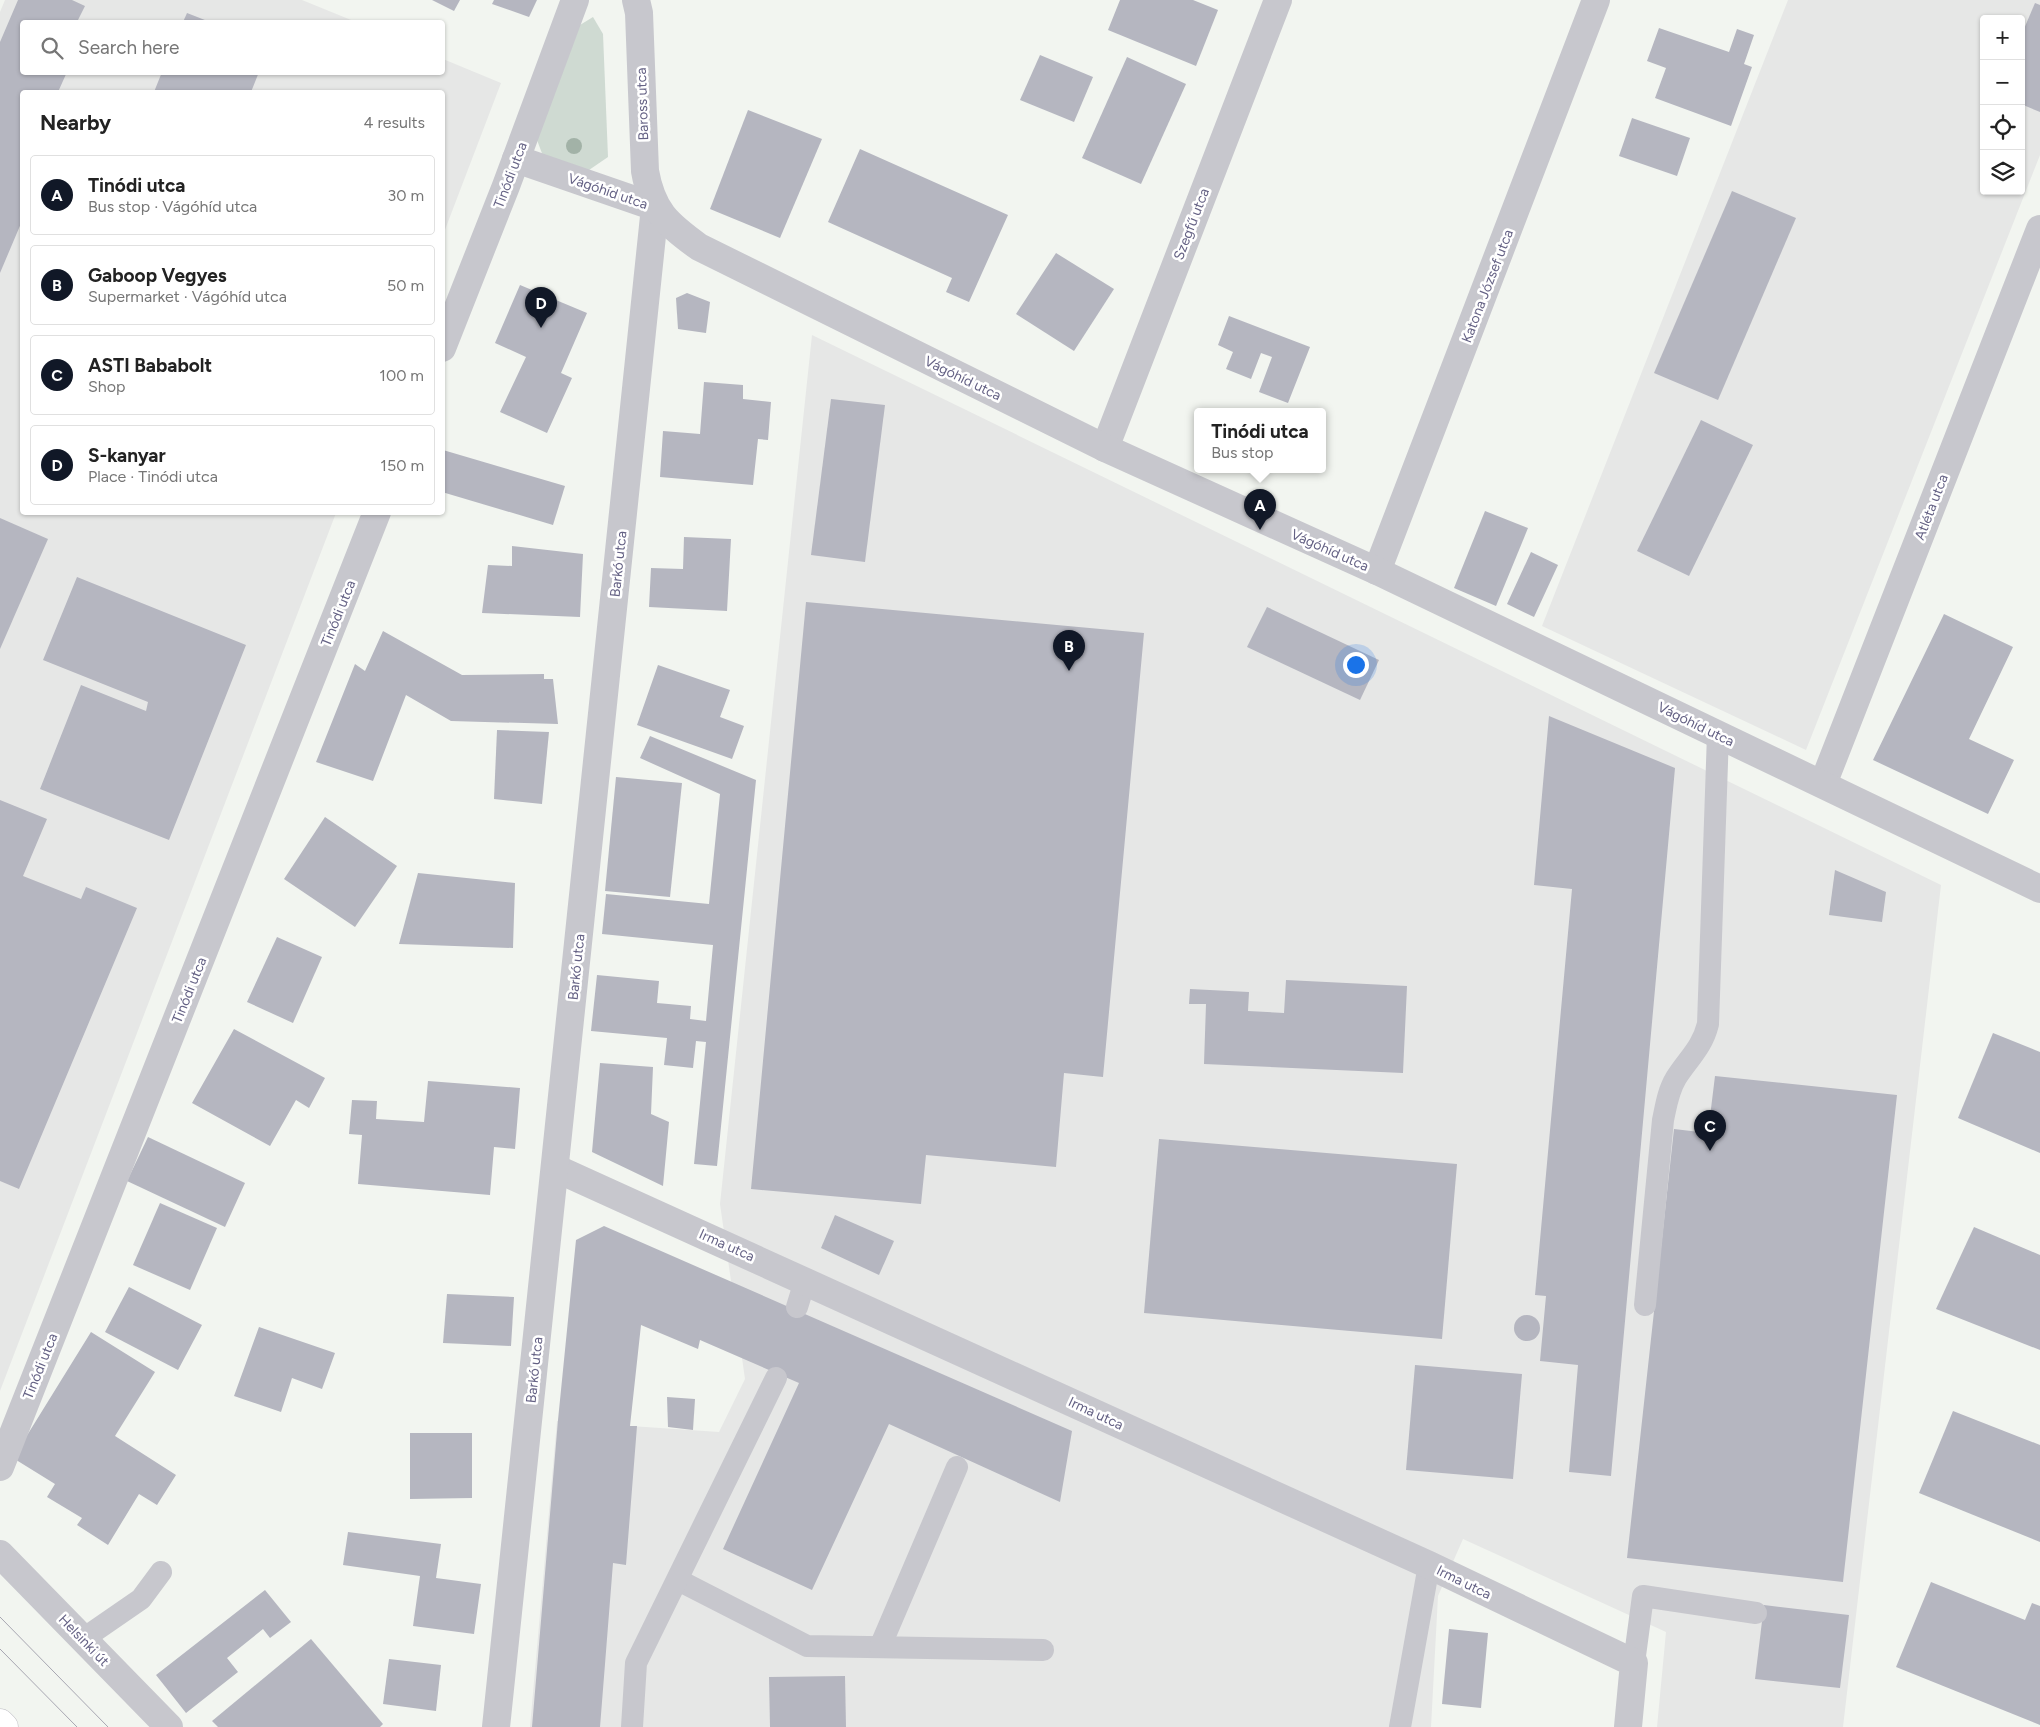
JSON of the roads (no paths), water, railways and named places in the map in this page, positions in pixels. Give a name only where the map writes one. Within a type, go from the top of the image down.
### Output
[{"type":"main road","points":[[0,1723],[4,1727]]},
{"type":"street","name":"Tinódi utca","points":[[445,340],[516,159],[575,0]]},
{"type":"street","name":"Baross utca","points":[[636,0],[639,14],[645,171],[655,207]]},
{"type":"street","name":"Szegfű utca","points":[[1105,448],[1278,0]]},
{"type":"street","name":"Katona József utca","points":[[1377,571],[1596,0]]},
{"type":"street","name":"Vágóhíd utca","points":[[516,159],[655,207],[664,220],[699,247],[1105,448],[1377,571],[2040,890]]},
{"type":"street","name":"Barkó utca","points":[[496,1727],[556,1168],[655,207]]},
{"type":"street","name":"Atléta utca","points":[[1823,784],[2040,229]]},
{"type":"street","name":"Tinódi utca","points":[[0,1467],[376,515]]},
{"type":"street","name":"Irma utca","points":[[556,1168],[1429,1565],[1634,1664]]},
{"type":"street","name":"Helsinki út","points":[[0,1554],[168,1727]]},
{"type":"street","points":[[1628,1727],[1634,1664]]},
{"type":"lane","points":[[1645,1305],[1663,1120],[1668,1097],[1675,1080],[1704,1040],[1708,1024],[1718,734]]},
{"type":"lane","points":[[798,1307],[805,1281]]},
{"type":"lane","points":[[632,1727],[636,1663],[776,1378]]},
{"type":"lane","points":[[880,1648],[957,1467]]},
{"type":"lane","points":[[1400,1727],[1429,1565]]},
{"type":"lane","points":[[83,1639],[141,1599],[161,1572]]},
{"type":"lane","points":[[678,1580],[807,1646],[1043,1650]]},
{"type":"lane","points":[[1634,1664],[1643,1596],[1756,1613]]},
{"type":"tram line","points":[[0,1617],[108,1727]]},
{"type":"tram line","points":[[0,1649],[77,1727]]},
{"type":"place","name":"S-kanyar","points":[[541,328]]},
{"type":"place","name":"Tinódi utca","points":[[1260,530]]},
{"type":"place","name":"Gaboop Vegyes","points":[[1069,671]]},
{"type":"place","name":"ASTI Bababolt","points":[[1710,1151]]}]
